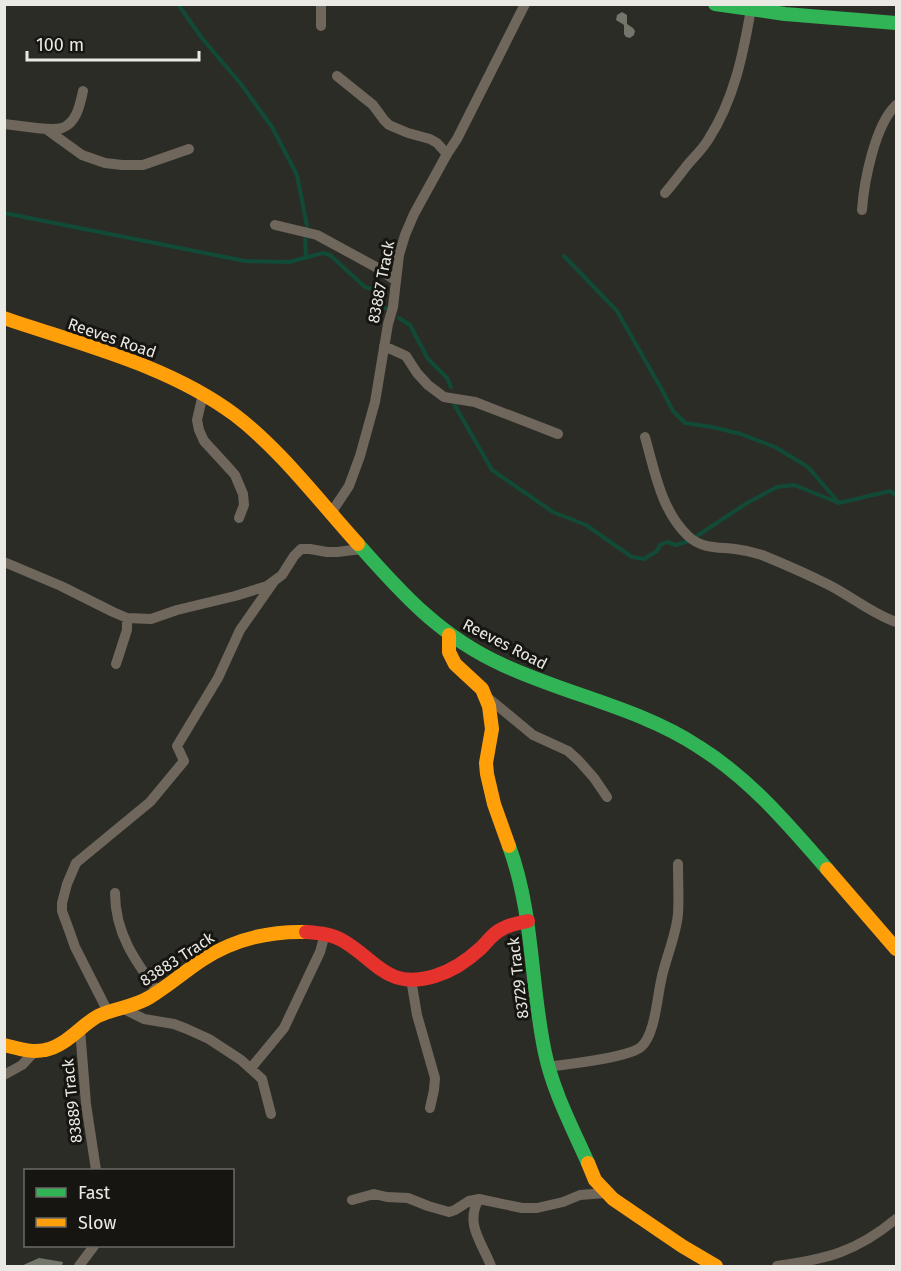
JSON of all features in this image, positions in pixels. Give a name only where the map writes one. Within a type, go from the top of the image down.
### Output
[{"type":"street","points":[[321,4],[321,26]]},
{"type":"street","name":"83887 Track","points":[[331,513],[349,486],[375,402],[393,307],[399,255],[409,225],[447,154],[458,139],[525,4]]},
{"type":"street","points":[[715,4],[784,14],[897,23]]},
{"type":"street","points":[[664,194],[678,180],[707,142],[719,120],[735,82],[751,9]]},
{"type":"street","points":[[337,76],[373,105],[389,125],[430,139],[447,154]]},
{"type":"street","points":[[4,124],[62,129],[70,123],[80,107],[83,91]]},
{"type":"street","points":[[862,210],[863,190],[875,143],[890,111],[897,105]]},
{"type":"street","points":[[46,129],[82,155],[105,163],[143,165],[189,149]]},
{"type":"street","points":[[275,225],[317,235],[395,280]]},
{"type":"street","name":"Reeves Road","points":[[4,318],[142,365],[188,385],[237,417],[280,456],[420,611],[449,634],[486,657],[528,677],[629,714],[678,735],[722,763],[784,820],[897,949]]},
{"type":"street","points":[[384,346],[405,356],[417,373],[439,394],[451,399],[475,402],[558,434]]},
{"type":"street","points":[[203,394],[197,420],[198,430],[204,441],[235,475],[243,494],[244,505],[238,518]]},
{"type":"street","points":[[645,437],[666,505],[680,527],[697,543],[715,549],[735,549],[760,555],[830,585],[856,602],[897,622]]},
{"type":"street","points":[[4,562],[127,618],[151,620],[177,610],[267,586],[282,575],[301,549],[337,552],[362,549]]},
{"type":"street","points":[[108,1012],[75,947],[62,910],[69,878],[76,862],[150,802],[184,761],[177,747],[218,678],[240,630],[275,580]]},
{"type":"street","points":[[116,663],[127,630],[127,618]]},
{"type":"street","points":[[449,634],[451,658],[479,685],[487,697],[533,735],[568,751],[594,778],[607,797]]},
{"type":"street","name":"83729 Track","points":[[487,697],[492,720],[486,760],[487,774],[519,878],[528,921],[547,1067],[595,1180],[605,1193],[699,1257],[716,1266]]},
{"type":"street","points":[[547,1067],[620,1055],[639,1048],[644,1043],[656,1014],[661,981],[678,916],[678,864]]},
{"type":"street","points":[[115,893],[115,908],[129,950],[158,992]]},
{"type":"street","name":"83883 Track","points":[[4,1045],[36,1050],[52,1048],[94,1019],[147,999],[210,956],[237,941],[267,933],[294,932],[337,937],[348,943],[379,969],[393,976],[411,980],[436,976],[453,968],[470,958],[499,930],[528,921]]},
{"type":"street","points":[[251,1068],[284,1028],[321,952],[325,934]]},
{"type":"street","points":[[411,980],[417,1015],[435,1078],[430,1108]]},
{"type":"street","points":[[122,1008],[144,1019],[174,1024],[187,1029],[241,1060],[262,1079],[271,1114]]},
{"type":"street","name":"83889 Track","points":[[80,1029],[86,1104],[96,1169]]},
{"type":"street","points":[[4,1075],[22,1065],[36,1050]]},
{"type":"street","points":[[352,1200],[374,1194],[408,1198],[449,1212],[469,1201],[479,1199],[522,1208],[537,1208],[580,1195],[605,1193]]},
{"type":"street","points":[[479,1199],[474,1208],[473,1217],[480,1245],[491,1266]]},
{"type":"street","points":[[777,1266],[826,1258],[851,1249],[897,1219]]},
{"type":"street","points":[[79,1266],[93,1247]]},
{"type":"building","points":[[622,12],[627,15],[627,24],[635,31],[630,38],[624,34],[624,25],[616,20],[617,15]]},
{"type":"building","points":[[39,1258],[63,1262],[62,1266],[21,1266]]},
{"type":"waterway","points":[[178,4],[272,127],[297,175],[307,226]]},
{"type":"waterway","points":[[4,213],[245,261],[289,262],[323,253],[330,255],[365,287],[372,289],[385,308]]},
{"type":"waterway","points":[[305,239],[306,257]]},
{"type":"waterway","points":[[564,256],[617,311],[673,411],[685,423],[741,434],[775,447],[808,467],[839,503]]},
{"type":"waterway","points":[[399,318],[410,325],[428,359],[447,378],[451,387]]},
{"type":"waterway","points":[[454,404],[492,470],[553,512],[586,525],[632,557],[644,559],[667,542],[676,545],[689,541]]},
{"type":"waterway","points":[[697,536],[747,503],[777,487],[794,485],[839,503],[890,491],[896,495]]},
{"type":"traffic: fast","points":[[715,4],[785,14],[896,23]]},
{"type":"traffic: fast","points":[[358,544],[424,613],[441,628],[481,654],[527,676],[652,722],[718,760],[768,803],[827,869]]},
{"type":"traffic: fast","points":[[509,846],[523,897],[540,1027],[548,1067],[588,1163]]},
{"type":"traffic: slow","points":[[4,318],[153,369],[209,398],[235,415],[268,444],[358,544]]},
{"type":"traffic: slow","points":[[449,635],[449,652],[455,664],[482,689],[489,706],[492,729],[486,763],[487,774],[494,804],[509,846]]},
{"type":"traffic: slow","points":[[827,869],[896,949]]},
{"type":"traffic: slow","points":[[4,1045],[35,1051],[53,1048],[98,1016],[150,997],[202,960],[226,947],[265,935],[306,932]]},
{"type":"traffic: slow","points":[[588,1163],[595,1180],[613,1199],[716,1266]]},
{"type":"traffic: jam","points":[[306,932],[326,934],[340,939],[395,977],[419,979],[435,976],[454,968],[499,931],[528,921]]}]
